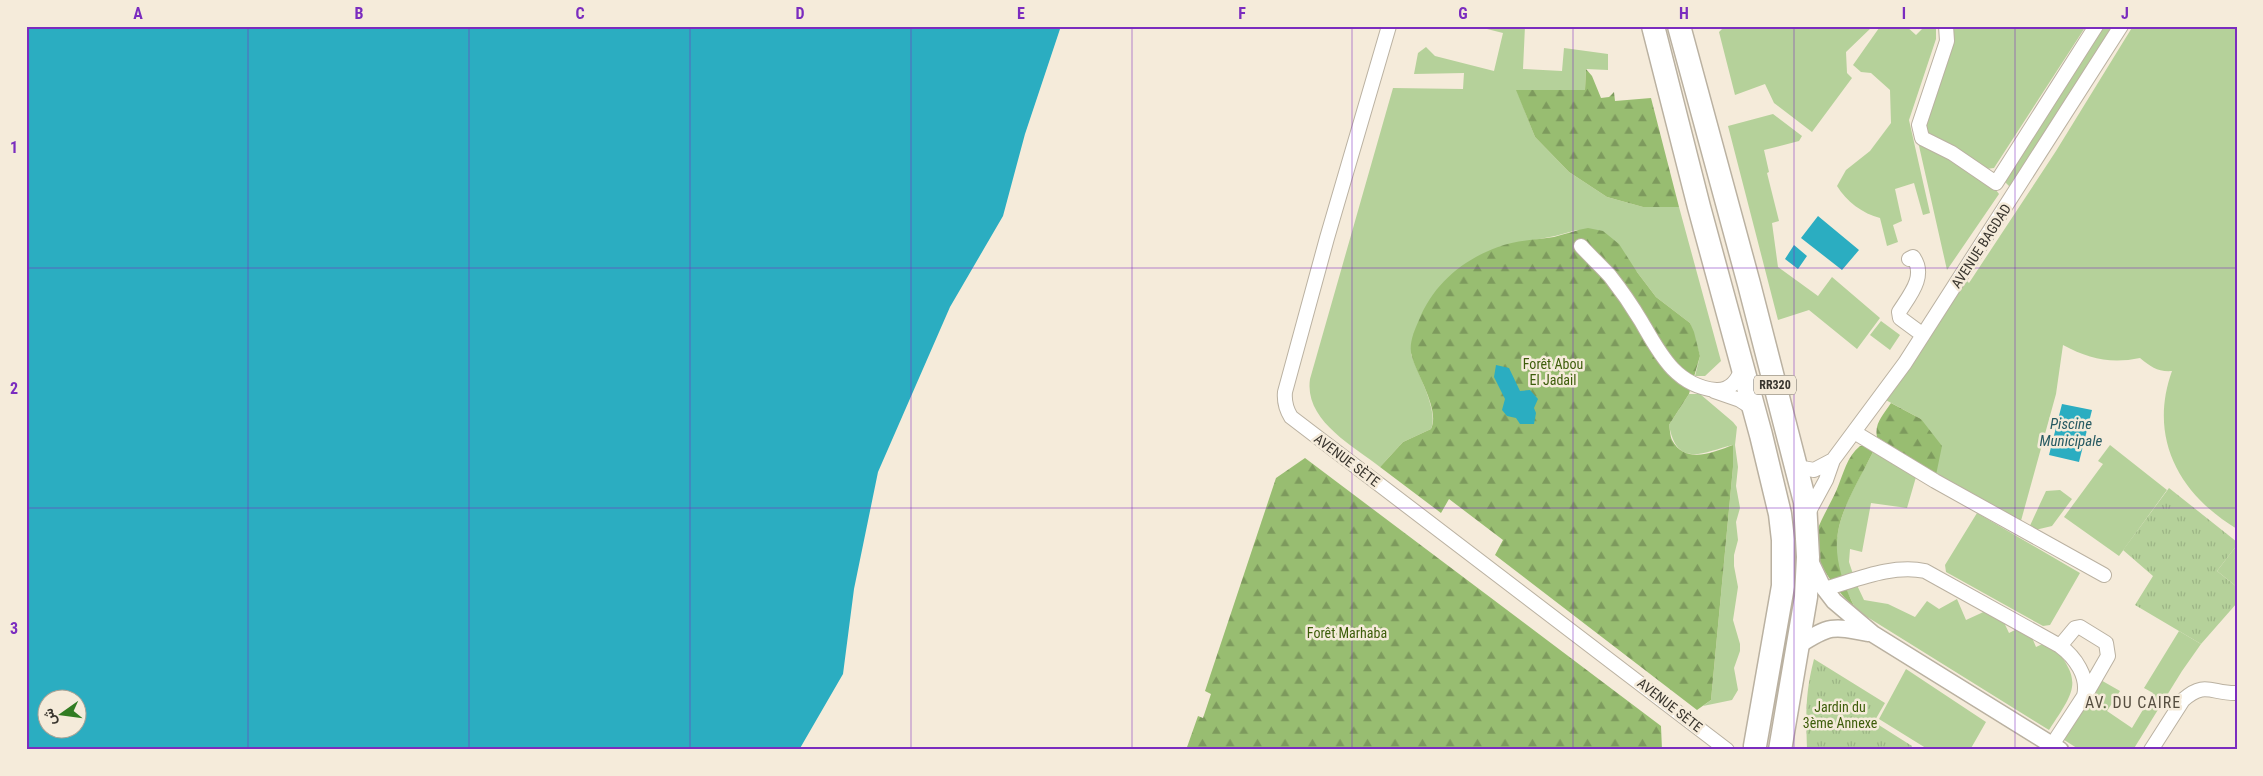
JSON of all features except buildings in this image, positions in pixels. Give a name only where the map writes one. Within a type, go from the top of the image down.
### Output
[{"type":"highway","name":"RR320","points":[[1653,26],[1774,486],[1783,540],[1783,586],[1753,748]]},
{"type":"highway","name":"RR320","points":[[1679,26],[1749,284],[1805,502],[1808,557],[1806,597],[1780,750]]},
{"type":"highway","name":"RR320","points":[[1753,748],[1761,742],[1771,740],[1777,744],[1780,750]]},
{"type":"street","name":"AVENUE SÈTE","points":[[1389,26],[1327,238],[1285,392],[1284,399],[1287,410],[1291,417],[1727,750]]},
{"type":"street","points":[[1946,26],[1947,41],[1919,125],[1919,132],[1922,138],[1952,153],[1996,183],[2012,198]]},
{"type":"street","points":[[1996,183],[2096,26]]},
{"type":"street","name":"AVENUE BAGDAD","points":[[1833,460],[1905,363],[2120,26]]},
{"type":"street","points":[[1581,246],[1610,276],[1639,318],[1666,363],[1675,373],[1693,385],[1740,400],[1754,409]]},
{"type":"street","points":[[1909,259],[1913,257],[1915,259],[1919,275],[1917,283],[1899,312],[1900,318],[1923,335]]},
{"type":"street","points":[[1711,390],[1720,390],[1734,384],[1739,379],[1742,367]]},
{"type":"street","points":[[1854,432],[1935,481],[2104,575]]},
{"type":"street","points":[[1794,461],[1803,468],[1814,470],[1833,460]]},
{"type":"street","points":[[1806,516],[1826,480],[1833,460]]},
{"type":"street","points":[[1808,557],[1824,589],[1845,612],[1873,634],[2056,748],[2108,656],[2106,643],[2080,627],[2075,628],[2060,646]]},
{"type":"street","points":[[1824,589],[1858,578],[1893,571],[1915,569],[1926,571],[2068,652],[2080,671],[2086,688],[2084,696]]},
{"type":"street","points":[[1799,645],[1819,632],[1832,628],[1845,628],[1873,634]]},
{"type":"street","points":[[2152,750],[2182,700],[2190,694],[2198,689],[2206,688],[2237,693]]},
{"type":"green space","points":[[1475,26],[1525,26],[1523,69],[1562,71],[1564,48],[1608,54],[1608,70],[1586,69],[1585,90],[1517,91],[1535,137],[1569,172],[1607,197],[1643,207],[1679,207],[1721,361],[1705,376],[1695,376],[1700,356],[1690,323],[1656,297],[1637,272],[1577,230],[1499,247],[1411,354],[1430,402],[1433,421],[1431,429],[1403,442],[1380,467],[1344,440],[1322,419],[1314,407],[1310,394],[1310,379],[1393,88],[1463,89],[1464,73],[1414,74],[1418,53],[1426,47],[1435,56],[1494,71],[1503,33]]},
{"type":"green space","points":[[1725,26],[1873,26],[1846,52],[1847,73],[1852,78],[1812,132],[1774,103],[1765,84],[1735,95],[1719,32]]},
{"type":"green space","points":[[1906,26],[1916,35],[1925,26],[1936,26],[1936,39],[1909,120],[1930,213],[1923,215],[1914,183],[1895,189],[1902,221],[1893,225],[1898,242],[1887,246],[1880,218],[1856,206],[1845,197],[1837,186],[1846,170],[1870,151],[1891,123],[1890,90],[1871,73],[1861,72],[1853,65],[1879,28]]},
{"type":"green space","points":[[1950,26],[2086,26],[1994,168],[1986,169],[1924,130]]},
{"type":"green space","points":[[2103,26],[2116,26],[2013,190],[2005,182]]},
{"type":"green space","points":[[2133,26],[2237,26],[2237,529],[2199,499],[2185,481],[2174,462],[2167,441],[2164,419],[2166,396],[2172,371],[2163,371],[2155,368],[2140,358],[2129,360],[2100,359],[2082,354],[2063,345],[2056,394],[2019,528],[1935,481],[1921,419],[1882,398],[1965,279],[1969,283],[2056,151]]},
{"type":"green space","points":[[1586,69],[1592,76],[1601,98],[1609,97],[1614,92],[1615,101],[1651,98],[1679,207],[1643,207],[1607,197],[1569,172],[1535,137],[1516,90],[1585,90]]},
{"type":"green space","points":[[1773,114],[1802,136],[1799,141],[1764,150],[1769,172],[1767,173],[1779,221],[1772,223],[1778,267],[1818,296],[1832,277],[1880,318],[1857,349],[1809,310],[1778,320],[1728,126]]},
{"type":"green space","points":[[1917,137],[1993,186],[1999,194],[1947,270]]},
{"type":"green space","name":"Forêt Abou El Jadail","points":[[1588,228],[1603,231],[1619,244],[1656,297],[1690,323],[1694,332],[1700,356],[1689,394],[1669,425],[1672,440],[1678,448],[1692,454],[1709,453],[1733,445],[1733,467],[1711,700],[1697,710],[1495,555],[1503,540],[1449,499],[1441,513],[1380,467],[1403,442],[1431,429],[1433,413],[1431,403],[1412,357],[1411,343],[1425,307],[1441,285],[1450,275],[1485,252],[1505,245],[1554,237]]},
{"type":"green space","points":[[1881,321],[1900,335],[1890,350],[1870,335]]},
{"type":"green space","points":[[1689,394],[1700,394],[1737,427],[1735,445],[1738,467],[1736,486],[1740,508],[1736,522],[1738,540],[1734,555],[1734,566],[1738,587],[1733,620],[1740,644],[1740,651],[1734,668],[1738,690],[1732,700],[1703,706],[1711,700],[1733,467],[1733,445],[1693,454],[1685,453],[1678,448],[1669,425]]},
{"type":"green space","points":[[1891,403],[1921,419],[1942,446],[1936,475],[1877,437],[1878,423]]},
{"type":"green space","points":[[2110,445],[2167,490],[2119,556],[2064,517],[2103,464],[2098,461]]},
{"type":"green space","points":[[1860,446],[1865,446],[1873,452],[1851,494],[1844,512],[1837,546],[1839,564],[1845,585],[1856,610],[1841,594],[1827,574],[1821,564],[1815,542],[1819,526],[1846,466]]},
{"type":"green space","points":[[1873,452],[1916,477],[1907,508],[1871,503],[1862,552],[1850,549],[1849,562],[1853,574],[1842,578],[1837,561],[1836,545],[1839,529],[1850,497]]},
{"type":"green space","name":"Forêt Marhaba","points":[[1305,458],[1661,726],[1662,750],[1186,750],[1198,716],[1203,718],[1211,694],[1205,691],[1276,478]]},
{"type":"green space","points":[[2169,488],[2237,542],[2237,545],[2217,571],[2237,587],[2237,603],[2201,644],[2135,605],[2153,576],[2123,550]]},
{"type":"green space","points":[[2060,490],[2072,499],[2052,526],[2027,532],[2046,491]]},
{"type":"green space","points":[[1977,513],[2080,573],[2050,625],[2043,626],[1946,572],[1945,565]]},
{"type":"green space","points":[[2237,545],[2237,587],[2217,571]]},
{"type":"green space","points":[[1856,583],[1864,600],[1888,604],[1915,617],[1927,601],[1939,609],[1957,599],[1966,620],[1990,609],[2000,614],[2009,633],[2023,626],[2029,630],[2036,647],[2049,641],[2068,666],[2072,676],[2072,685],[2065,704],[2049,730],[1856,610],[1845,587]]},
{"type":"green space","points":[[2179,631],[2201,644],[2133,750],[2080,750],[2061,738],[2099,679],[2120,691],[2107,711],[2132,728],[2153,693],[2144,688]]},
{"type":"green space","name":"Jardin du 3ème Annexe","points":[[1814,659],[1885,703],[1874,722],[1912,746],[1910,750],[1807,750],[1807,704]]},
{"type":"green space","points":[[1906,669],[1986,722],[1970,750],[1929,750],[1879,719]]},
{"type":"water","points":[[26,26],[1061,26],[1025,134],[1003,216],[950,307],[878,472],[854,589],[843,674],[799,750],[26,750]]},
{"type":"water","points":[[1818,216],[1859,250],[1842,270],[1801,238]]},
{"type":"water","points":[[1794,245],[1807,256],[1798,269],[1785,259]]},
{"type":"water","points":[[1496,365],[1509,368],[1520,391],[1530,390],[1538,399],[1534,408],[1536,413],[1534,424],[1520,424],[1516,418],[1507,416],[1502,410],[1505,399],[1494,377]]},
{"type":"water","name":"Piscine Municipale","points":[[2062,404],[2092,410],[2079,462],[2049,455]]},
{"type":"district","name":"AV. DU CAIRE","points":[[2133,702]]}]
